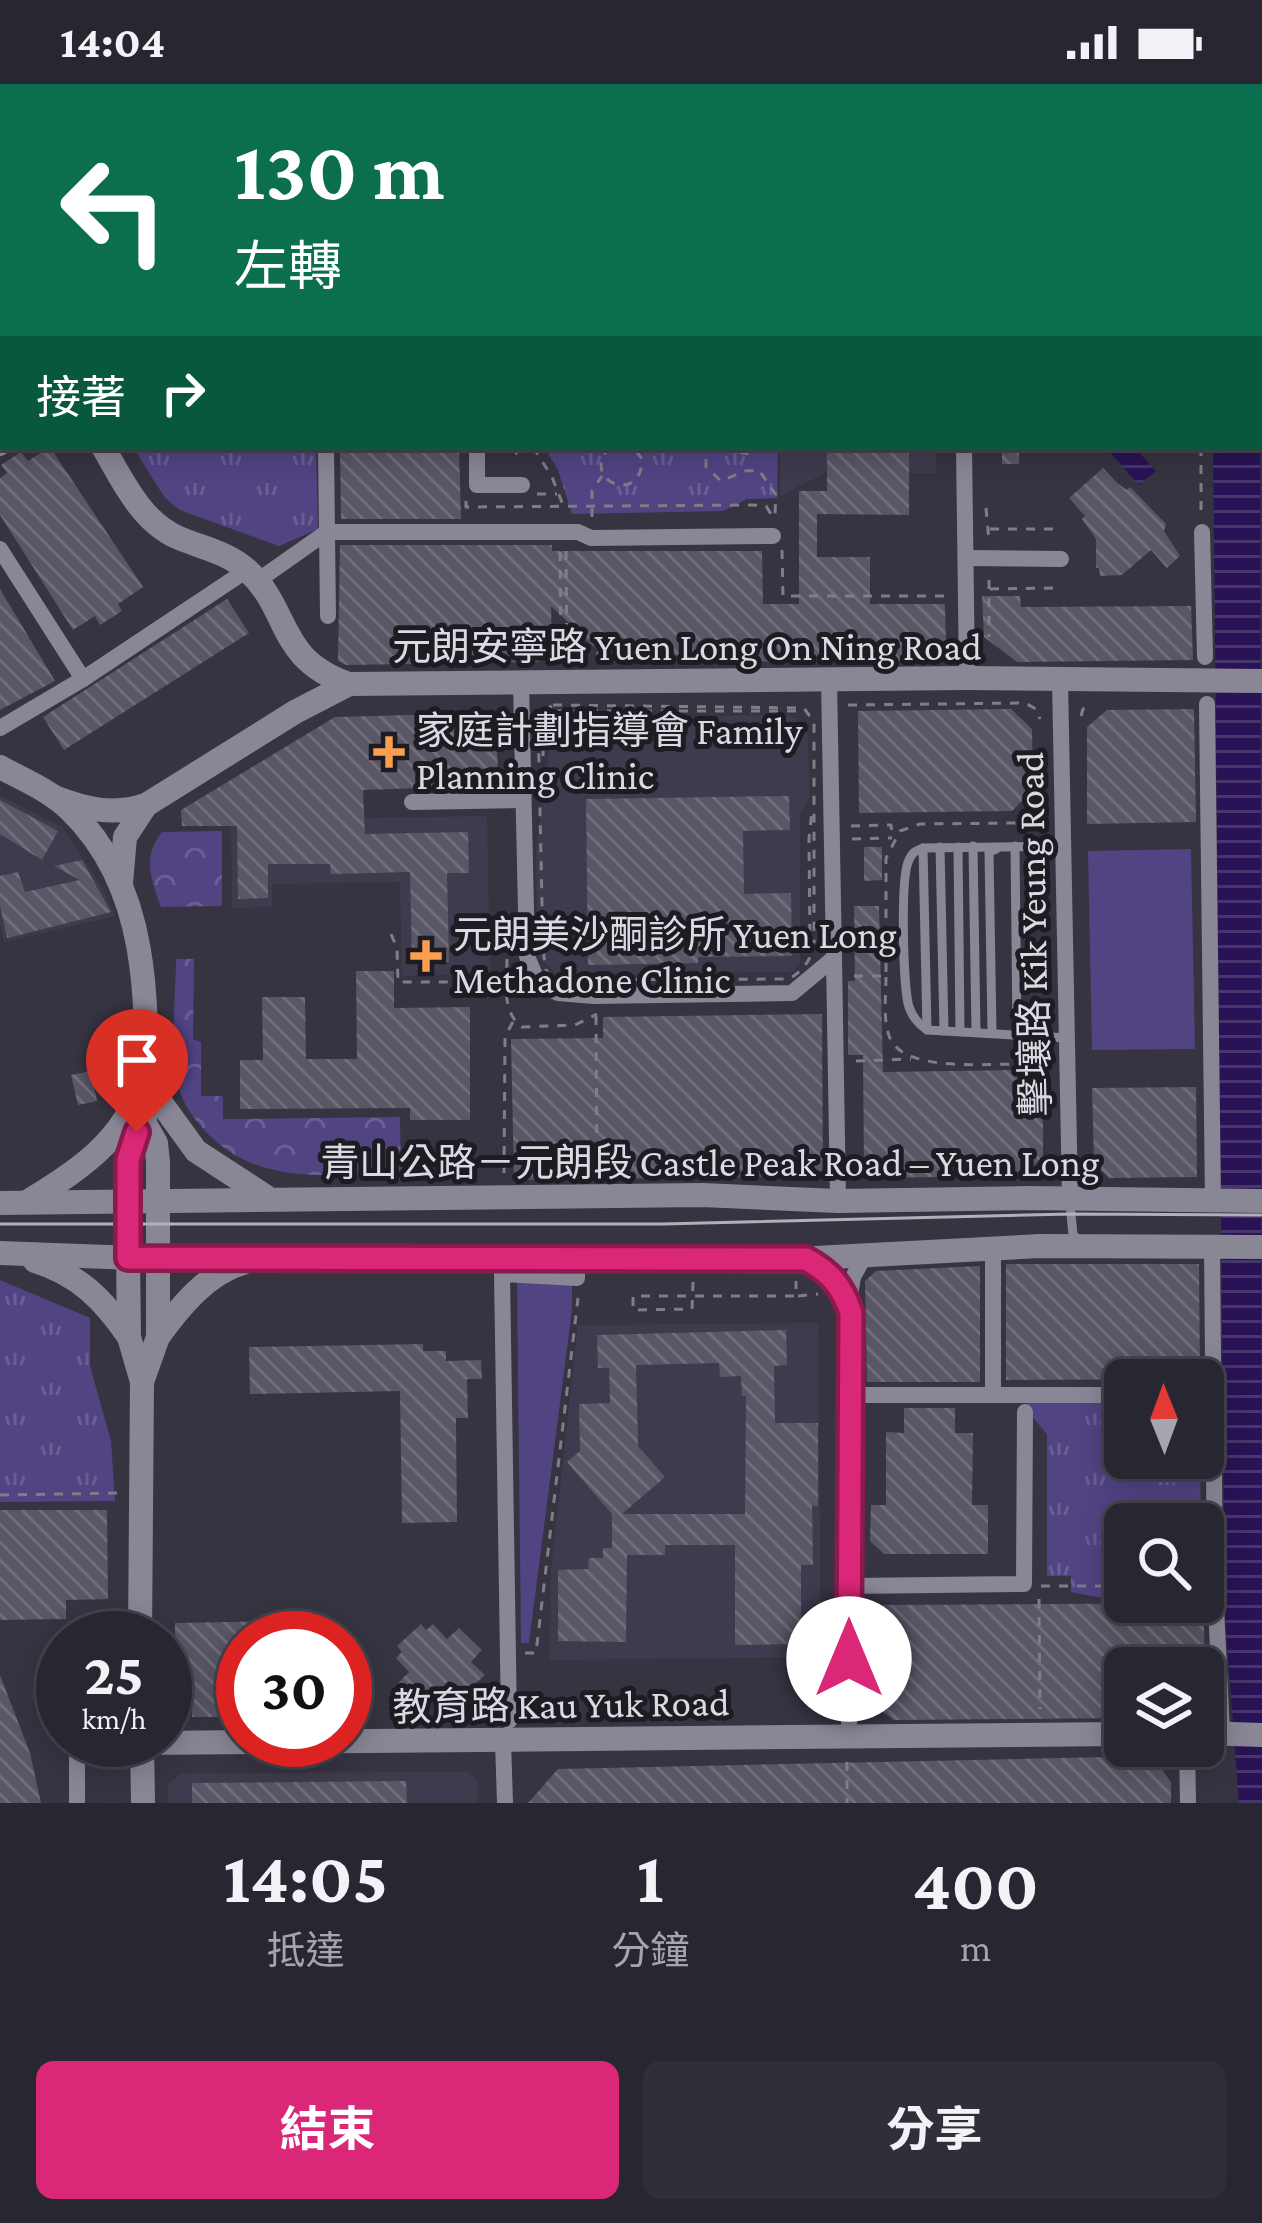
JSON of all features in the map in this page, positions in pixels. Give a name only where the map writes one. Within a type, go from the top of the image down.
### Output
[{"type":"main road","points":[[105,450],[144,513],[177,538],[208,547],[252,576],[298,653],[324,676],[349,684]]},
{"type":"main road","points":[[295,712],[300,688],[298,653]]},
{"type":"main road","name":"元朗安寧路 Yuen Long On Ning Road","points":[[146,805],[349,684],[968,678],[1262,681]]},
{"type":"main road","points":[[0,766],[54,797],[96,810],[146,805]]},
{"type":"main road","points":[[54,797],[86,828],[122,886],[144,974],[145,1124],[156,1143],[158,1337]]},
{"type":"main road","points":[[122,886],[125,836],[146,805]]},
{"type":"main road","points":[[146,1070],[196,1151],[267,1198]]},
{"type":"main road","points":[[12,1203],[89,1160],[125,1121],[146,1070]]},
{"type":"main road","points":[[140,1611],[142,1382],[129,1336],[128,1200],[131,1142],[145,1124]]},
{"type":"main road","name":"青山公路－元朗段 Castle Peak Road – Yuen Long","points":[[12,1203],[702,1196],[1262,1202]]},
{"type":"main road","points":[[5,1253],[577,1269],[806,1269],[866,1255],[1092,1246],[1262,1246]]},
{"type":"main road","points":[[5,1253],[55,1267],[84,1284],[108,1306],[129,1336]]},
{"type":"main road","points":[[142,1382],[158,1337],[178,1310],[228,1268],[263,1258]]},
{"type":"main road","name":"教育路 Kau Yuk Road","points":[[192,1740],[506,1731],[848,1745],[1104,1735]]},
{"type":"main road","points":[[1224,1733],[1262,1735]]},
{"type":"main road","points":[[142,1767],[143,1803]]},
{"type":"street","points":[[326,450],[328,616]]},
{"type":"street","points":[[477,450],[477,485],[526,489]]},
{"type":"street","points":[[964,450],[968,678]]},
{"type":"street","points":[[0,728],[327,532],[556,537],[578,532],[591,538],[771,531]]},
{"type":"street","points":[[1202,532],[1216,1202]]},
{"type":"street","points":[[0,549],[83,680]]},
{"type":"street","points":[[966,558],[1061,559]]},
{"type":"street","points":[[829,680],[838,1201]]},
{"type":"street","name":"擊壤路 Kik Yeung Road","points":[[1060,681],[1070,1198]]},
{"type":"street","points":[[521,682],[527,956],[539,986],[594,996],[792,993],[834,967]]},
{"type":"street","points":[[412,802],[524,800]]},
{"type":"street","points":[[1210,1359],[1214,1247]]},
{"type":"street","points":[[848,1745],[851,1313],[853,1277],[866,1255]]},
{"type":"street","points":[[993,1261],[993,1395]]},
{"type":"street","points":[[505,1803],[508,1654],[502,1274],[577,1269]]},
{"type":"street","points":[[806,1269],[836,1281],[851,1313]]},
{"type":"street","points":[[862,1395],[1104,1395]]},
{"type":"street","points":[[850,1586],[1024,1585],[1025,1412]]},
{"type":"street","points":[[1212,1479],[1217,1647]]},
{"type":"street","points":[[76,1767],[77,1803]]},
{"type":"street","points":[[1187,1767],[1188,1803]]},
{"type":"lane","points":[[974,846],[976,1031]]},
{"type":"lane","points":[[992,1032],[989,852],[1009,846]]},
{"type":"lane","points":[[1009,846],[1017,1033]]},
{"type":"lane","points":[[1063,846],[923,848],[909,858],[905,870],[906,992],[915,1020],[927,1030],[1068,1038]]},
{"type":"lane","points":[[940,847],[944,1031]]},
{"type":"lane","points":[[958,847],[961,1031]]},
{"type":"lane","points":[[923,848],[927,1030]]},
{"type":"lane","name":"擊壤路 Kik Yeung Road","points":[[1070,1198],[1073,1235],[1092,1246]]},
{"type":"path","points":[[392,84],[417,84]]},
{"type":"path","points":[[514,450],[519,457]]},
{"type":"path","points":[[535,450],[563,508]]},
{"type":"path","points":[[591,538],[592,490],[603,474],[601,461],[607,450]]},
{"type":"path","points":[[603,474],[620,485],[638,478],[642,458],[636,450]]},
{"type":"path","points":[[704,450],[706,466],[722,481],[759,470],[776,495],[771,531]]},
{"type":"path","points":[[719,450],[750,454],[759,450]]},
{"type":"path","points":[[1201,450],[1202,532]]},
{"type":"path","points":[[526,489],[559,494]]},
{"type":"path","points":[[526,489],[541,496],[556,537],[564,666],[561,654],[556,537]]},
{"type":"path","points":[[490,507],[766,506],[772,515],[771,531],[782,544],[783,596],[950,596]]},
{"type":"path","points":[[988,530],[1057,529]]},
{"type":"path","points":[[989,590],[1060,589]]},
{"type":"path","points":[[561,654],[571,654]]},
{"type":"path","points":[[567,688],[567,711]]},
{"type":"path","points":[[844,710],[849,704],[1025,703],[1036,710],[1041,722]]},
{"type":"path","points":[[553,705],[590,705],[796,705],[811,715],[814,941],[812,957],[802,970],[789,979],[568,982],[555,980],[546,970],[538,721],[553,705]]},
{"type":"path","points":[[544,756],[544,712],[800,709],[812,713],[816,800],[809,819],[810,956],[805,976]]},
{"type":"path","points":[[849,839],[892,840],[900,831],[920,824],[1016,824],[1029,817],[1042,791]]},
{"type":"path","points":[[843,826],[891,825],[886,858],[887,1027],[891,1042],[911,1059]]},
{"type":"path","points":[[391,934],[397,948],[398,982],[507,982]]},
{"type":"path","points":[[507,959],[507,1006],[522,1027],[575,1025],[601,1011]]},
{"type":"path","points":[[834,967],[886,976]]},
{"type":"path","points":[[596,1016],[597,1181]]},
{"type":"path","points":[[504,1184],[505,1036],[514,1020]]},
{"type":"path","points":[[836,1060],[1028,1064],[1048,1082]]},
{"type":"path","points":[[508,1654],[536,1653],[578,1309],[577,1269]]},
{"type":"path","points":[[784,1280],[806,1269]]},
{"type":"path","points":[[692,1309],[694,1282]]},
{"type":"path","points":[[796,1296],[820,1294],[830,1302]]},
{"type":"path","points":[[0,1495],[118,1493]]},
{"type":"path","points":[[1040,1723],[1039,1586],[1104,1586]]},
{"type":"path","points":[[1031,1599],[1039,1591]]},
{"type":"path","points":[[847,1803],[848,1745]]},
{"type":"shaded area","points":[[780,450],[869,450],[780,496]]},
{"type":"shaded area","points":[[900,450],[936,450],[936,473],[900,473]]},
{"type":"shaded area","points":[[1108,450],[1137,450],[1156,471],[1139,485]]},
{"type":"shaded area","points":[[1213,450],[1260,450],[1262,1803],[1239,1803],[1225,1618]]},
{"type":"shaded area","points":[[790,715],[807,728],[810,796],[800,815],[800,964],[792,972],[557,975],[538,956],[536,850],[552,730],[566,718]]},
{"type":"shaded area","points":[[0,796],[62,827],[115,916],[4,942]]},
{"type":"shaded area","points":[[487,816],[490,974],[402,976],[400,882],[272,884],[272,907],[232,908],[231,820]]},
{"type":"shaded area","points":[[818,1323],[821,1657],[550,1660],[551,1570],[578,1325]]},
{"type":"shaded area","points":[[468,1772],[477,1781],[477,1803],[168,1803],[168,1784],[181,1773]]},
{"type":"green space","points":[[135,450],[316,450],[318,529],[279,546],[180,510],[165,498]]},
{"type":"green space","points":[[546,450],[778,450],[777,498],[747,499],[723,511],[572,514],[558,470]]},
{"type":"green space","points":[[222,831],[222,906],[161,907],[150,859],[162,832]]},
{"type":"green space","points":[[1191,849],[1195,1049],[1092,1050],[1088,851]]},
{"type":"green space","points":[[176,959],[194,959],[193,1039],[201,1042],[201,1096],[223,1096],[223,1119],[400,1117],[401,1173],[324,1175],[275,1170],[229,1152],[209,1135],[187,1107],[178,1083]]},
{"type":"green space","points":[[0,1280],[90,1318],[90,1366],[111,1441],[115,1501],[0,1502]]},
{"type":"green space","points":[[517,1283],[572,1283],[529,1643],[521,1643]]},
{"type":"green space","points":[[1032,1388],[1104,1389],[1104,1479],[1125,1479],[1125,1503],[1104,1503],[1104,1598],[1071,1592],[1070,1462],[1026,1409]]},
{"type":"green space","points":[[1047,1413],[1104,1413],[1104,1479],[1200,1479],[1201,1503],[1104,1503],[1104,1575],[1047,1576]]},
{"type":"building","points":[[52,450],[143,587],[118,604],[122,611],[100,625],[95,616],[73,630],[0,515],[0,478],[7,473],[1,465],[21,452],[28,461]]},
{"type":"building","points":[[340,450],[459,450],[461,519],[341,519]]},
{"type":"building","points":[[827,450],[909,450],[909,515],[817,514],[817,557],[870,557],[870,604],[945,604],[946,643],[920,661],[610,662],[551,606],[552,649],[538,662],[346,665],[338,661],[340,545],[762,551],[763,604],[799,604],[799,491],[827,491]]},
{"type":"building","points":[[1002,450],[1019,450],[1019,464],[1002,464]]},
{"type":"building","points":[[1103,468],[1117,483],[1127,490],[1130,487],[1166,524],[1164,531],[1180,556],[1167,568],[1151,550],[1122,575],[1100,576],[1096,539],[1069,498]]},
{"type":"building","points":[[0,589],[55,681],[0,710]]},
{"type":"building","points":[[982,596],[1020,596],[1021,607],[1191,606],[1193,660],[1017,662],[984,637]]},
{"type":"building","points":[[227,599],[249,633],[64,750],[43,717]]},
{"type":"building","points":[[1011,709],[1032,729],[1033,790],[1012,811],[859,813],[858,711]]},
{"type":"building","points":[[1194,709],[1196,822],[1087,824],[1087,727],[1107,710]]},
{"type":"building","points":[[483,713],[496,728],[498,769],[479,786],[363,790],[365,834],[468,832],[469,873],[447,873],[449,962],[412,963],[410,872],[331,874],[330,864],[268,864],[268,898],[238,899],[237,826],[182,826],[181,810],[335,717]]},
{"type":"building","points":[[789,796],[790,830],[743,831],[744,894],[791,893],[792,956],[588,965],[586,799]]},
{"type":"building","points":[[0,800],[58,831],[42,860],[0,834]]},
{"type":"building","points":[[864,847],[882,847],[882,880],[864,881]]},
{"type":"building","points":[[82,860],[111,912],[7,938],[0,876],[18,872],[25,892],[80,880],[54,866]]},
{"type":"building","points":[[854,906],[879,906],[883,1072],[1023,1070],[1033,1080],[1033,1088],[1043,1089],[1043,1156],[1024,1176],[864,1178],[863,1055],[848,1055],[848,981],[855,981]]},
{"type":"building","points":[[356,971],[394,971],[394,1008],[470,1007],[470,1120],[410,1120],[410,1108],[240,1109],[240,1060],[263,1060],[262,997],[305,997],[306,1059],[357,1059]]},
{"type":"building","points":[[822,1014],[823,1176],[514,1180],[511,1039],[603,1038],[603,1017]]},
{"type":"building","points":[[91,1071],[97,1101],[78,1105],[71,1075]]},
{"type":"building","points":[[1196,1087],[1197,1177],[1109,1178],[1094,1163],[1092,1088]]},
{"type":"building","points":[[1006,1264],[1199,1264],[1200,1359],[1104,1359],[1104,1379],[1006,1380]]},
{"type":"building","points":[[980,1266],[980,1382],[867,1382],[865,1281],[876,1271]]},
{"type":"building","points":[[786,1330],[787,1365],[774,1366],[775,1423],[818,1423],[818,1506],[812,1506],[813,1565],[801,1565],[801,1644],[735,1645],[735,1545],[665,1545],[665,1555],[627,1555],[626,1642],[558,1641],[558,1570],[588,1569],[589,1558],[603,1558],[603,1548],[612,1548],[612,1514],[567,1462],[580,1451],[579,1404],[610,1403],[609,1368],[598,1368],[597,1335]],"holes":[[[719,1363],[720,1377],[741,1376],[742,1396],[746,1396],[745,1514],[622,1514],[665,1477],[638,1446],[636,1365]]]},
{"type":"building","points":[[423,1344],[423,1351],[446,1351],[446,1361],[481,1360],[482,1379],[467,1379],[468,1418],[456,1418],[457,1522],[402,1523],[400,1391],[250,1394],[249,1347]]},
{"type":"building","points":[[904,1408],[955,1408],[955,1433],[973,1433],[972,1505],[988,1505],[988,1554],[884,1554],[870,1541],[871,1505],[886,1505],[886,1432],[904,1433]]},
{"type":"building","points":[[0,1510],[107,1510],[108,1599],[66,1600],[66,1611],[36,1611],[36,1619],[0,1620]]},
{"type":"building","points":[[1104,1604],[1104,1623],[1204,1623],[1205,1647],[1104,1647],[1104,1718],[894,1720],[877,1708],[874,1618],[882,1605]]},
{"type":"building","points":[[216,1622],[216,1717],[192,1717],[192,1623]]},
{"type":"building","points":[[421,1624],[426,1630],[433,1624],[447,1639],[459,1628],[482,1650],[471,1662],[485,1675],[476,1683],[482,1689],[463,1707],[456,1700],[448,1708],[436,1696],[423,1709],[397,1684],[409,1672],[396,1658],[402,1652],[397,1646]]},
{"type":"building","points":[[0,1675],[30,1753],[41,1803],[0,1803]]},
{"type":"building","points":[[1104,1757],[1104,1767],[1160,1767],[1171,1782],[1171,1803],[528,1803],[558,1769]]},
{"type":"building","points":[[406,1781],[407,1803],[192,1803],[192,1783]]},
{"type":"tram line","points":[[0,1224],[663,1224],[1071,1214],[1262,1215]]},
{"type":"place","name":"家庭計劃指導會 Family Planning Clinic","points":[[389,752]]},
{"type":"place","name":"元朗美沙酮診所 Yuen Long Methadone Clinic","points":[[426,956]]},
{"type":"route","points":[[137,1132],[128,1160],[128,1258],[806,1259],[824,1269],[845,1295],[851,1313],[849,1659]]}]
